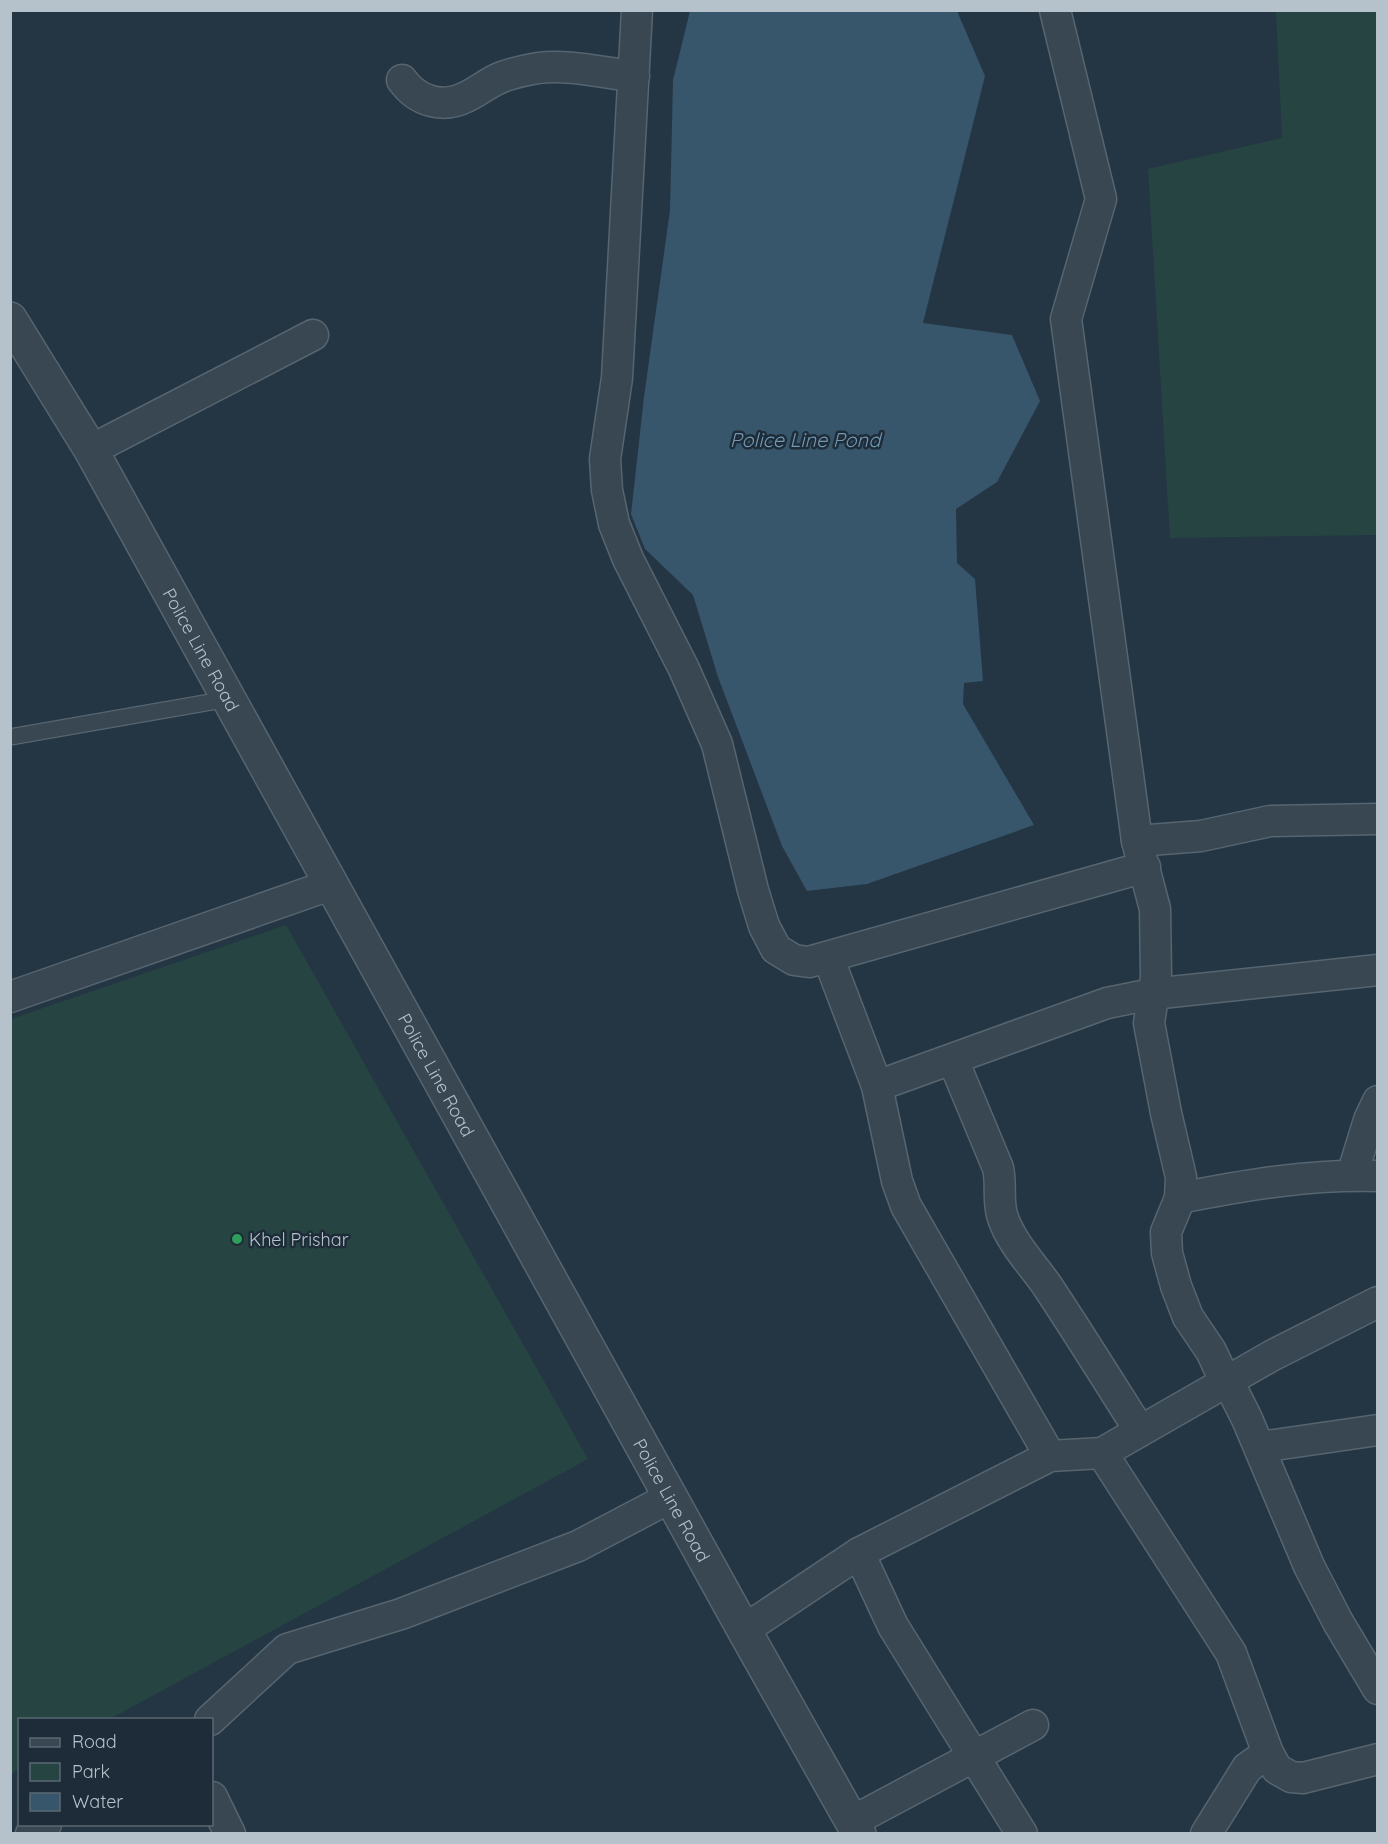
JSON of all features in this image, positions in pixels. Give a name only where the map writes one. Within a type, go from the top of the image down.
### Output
[{"type":"street","points":[[637,10],[617,378],[605,459],[607,490],[615,524],[628,559],[684,669],[717,744],[753,890],[764,926],[776,949],[794,960],[809,962],[1141,854],[1201,836],[1270,821],[1377,819]]},
{"type":"street","points":[[1055,10],[1101,199],[1066,319],[1141,854],[1155,909],[1156,977],[1149,1023],[1181,1177],[1180,1198],[1166,1232],[1167,1253],[1188,1317],[1211,1351],[1226,1383],[1234,1393],[1260,1447],[1309,1566],[1377,1689]]},
{"type":"street","points":[[402,80],[412,93],[430,101],[445,103],[465,98],[502,77],[538,68],[561,67],[634,76]]},
{"type":"street","name":"Police Line Road","points":[[10,319],[91,450],[330,885],[856,1827]]},
{"type":"street","points":[[91,450],[313,335]]},
{"type":"street","points":[[10,997],[330,885]]},
{"type":"street","points":[[828,957],[877,1086],[897,1180],[906,1206],[1050,1456]]},
{"type":"street","points":[[877,1086],[1107,1003],[1152,994],[1377,970]]},
{"type":"street","points":[[953,1060],[998,1168],[1001,1182],[999,1203],[1012,1237],[1047,1285],[1140,1431]]},
{"type":"street","points":[[1180,1198],[1265,1182],[1317,1176],[1365,1175],[1369,1120],[1377,1101]]},
{"type":"street","points":[[744,1630],[859,1553],[1050,1456],[1102,1453],[1273,1355],[1377,1302]]},
{"type":"street","points":[[1260,1447],[1377,1430]]},
{"type":"street","points":[[1102,1453],[1231,1653],[1268,1753],[1277,1769],[1292,1777],[1323,1774],[1377,1759]]},
{"type":"street","points":[[211,1718],[287,1649],[401,1614],[578,1546],[671,1497]]},
{"type":"street","points":[[859,1553],[893,1626],[1022,1833]]},
{"type":"street","points":[[856,1827],[973,1756],[1033,1725]]},
{"type":"street","points":[[1206,1833],[1247,1768],[1268,1753]]},
{"type":"street","points":[[213,1799],[230,1833]]},
{"type":"lane","points":[[10,737],[228,699]]},
{"type":"green space","points":[[1276,11],[1377,11],[1377,535],[1170,538],[1148,169],[1282,138]]},
{"type":"green space","name":"Khel Prishar","points":[[286,925],[588,1459],[112,1718],[18,1718],[18,1770],[11,1774],[11,1019]]},
{"type":"water","name":"Police Line Pond","points":[[690,11],[957,11],[985,76],[923,323],[1012,335],[1040,401],[997,482],[956,509],[957,563],[975,579],[983,681],[964,683],[963,704],[1034,825],[867,884],[807,891],[782,846],[718,677],[693,595],[645,549],[631,514],[644,397],[670,210],[673,80]]},
{"type":"place","name":"Khel Prishar","points":[[237,1239]]}]
